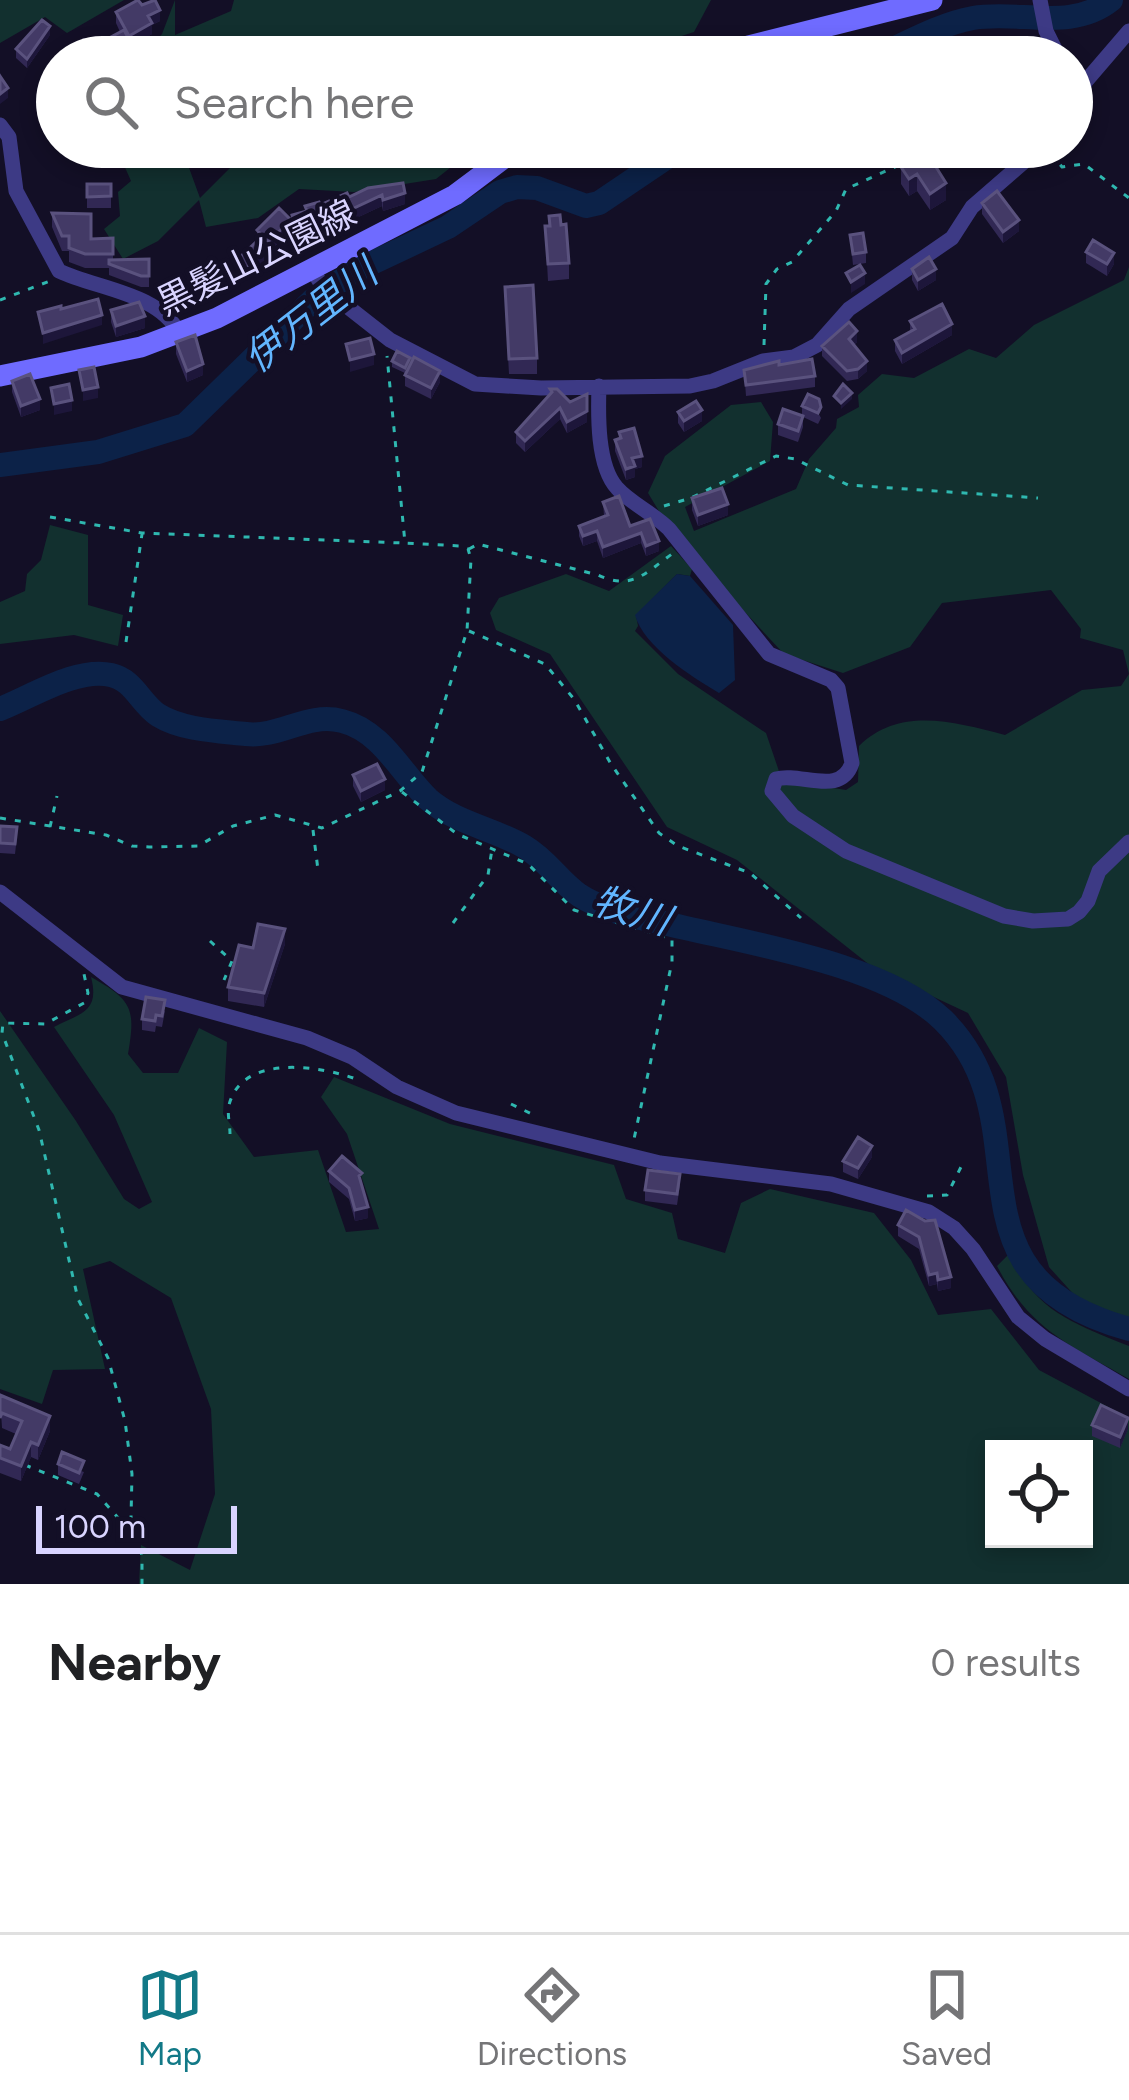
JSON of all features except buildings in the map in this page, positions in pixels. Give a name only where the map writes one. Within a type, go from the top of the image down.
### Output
[{"type":"main road","points":[[773,36],[858,10],[932,0]]},
{"type":"main road","name":"黒髪山公園線","points":[[0,376],[141,346],[217,318],[316,275],[455,195],[491,168]]},
{"type":"street","points":[[1041,3],[1048,36]]},
{"type":"street","points":[[1093,74],[1129,31]]},
{"type":"street","points":[[0,124],[9,137],[16,191],[59,271],[138,300],[171,318],[179,334]]},
{"type":"street","points":[[316,275],[339,300],[390,340],[489,387],[690,386],[764,361],[794,357],[817,345],[849,309],[952,238],[972,207],[1019,168]]},
{"type":"street","points":[[599,386],[604,457],[618,490],[651,510],[769,653],[831,680],[838,688],[852,763],[849,773],[839,781],[786,776],[772,784],[776,797],[793,816],[846,851],[1004,916],[1033,921],[1068,919],[1079,912],[1099,872],[1129,842]]},
{"type":"street","points":[[0,892],[122,987],[307,1037],[352,1057],[397,1088],[456,1114],[632,1157],[790,1177],[929,1212],[954,1228],[973,1249],[1018,1317],[1045,1339],[1129,1389]]},
{"type":"path","points":[[764,361],[766,284],[836,212],[846,189],[893,168]]},
{"type":"path","points":[[1089,168],[1129,198]]},
{"type":"path","points":[[0,301],[50,281],[59,271]]},
{"type":"path","points":[[390,340],[386,360],[405,543]]},
{"type":"path","points":[[651,510],[692,498],[776,456],[795,459],[848,484],[1037,498]]},
{"type":"path","points":[[50,517],[142,532],[468,549],[478,544],[598,575],[616,584],[633,581],[681,548]]},
{"type":"path","points":[[126,642],[142,532]]},
{"type":"path","points":[[0,818],[106,835],[146,847],[198,846],[233,826],[275,815],[322,828],[400,791],[422,772],[467,631],[468,549]]},
{"type":"path","points":[[467,631],[544,664],[574,699],[611,764],[659,832],[678,846],[750,873],[801,917]]},
{"type":"path","points":[[400,791],[457,834],[527,864],[574,910],[672,939],[672,962],[632,1157]]},
{"type":"path","points":[[50,828],[57,796]]},
{"type":"path","points":[[313,828],[318,870]]},
{"type":"path","points":[[453,923],[488,875],[493,847]]},
{"type":"path","points":[[211,940],[232,961],[224,980]]},
{"type":"path","points":[[84,960],[88,993],[84,1003],[45,1024],[3,1023],[2,1033],[39,1130],[77,1299],[108,1358],[125,1421],[132,1474],[131,1519],[142,1556],[142,1584]]},
{"type":"path","points":[[230,1134],[229,1106],[239,1086],[273,1067],[302,1066],[356,1078]]},
{"type":"path","points":[[904,1203],[908,1197],[946,1195],[962,1165]]},
{"type":"path","points":[[16,1460],[97,1494],[120,1520],[131,1519]]},
{"type":"green space","points":[[0,0],[124,0],[67,33],[45,17],[0,43]]},
{"type":"green space","points":[[175,0],[175,35],[231,11],[234,0],[711,0],[694,32],[682,36],[160,36]]},
{"type":"green space","points":[[125,168],[189,168],[200,198],[230,168],[450,168],[436,179],[354,192],[299,189],[258,218],[206,227],[199,200],[158,241],[123,259],[104,229],[120,216],[118,192],[131,181]]},
{"type":"green space","points":[[1129,267],[1129,674],[1123,650],[1080,638],[1081,629],[1051,590],[942,603],[910,647],[843,673],[784,654],[674,536],[648,493],[665,456],[731,405],[761,402],[773,422],[770,461],[685,507],[694,531],[796,489],[809,459],[836,428],[837,419],[859,407],[858,395],[882,374],[914,378],[969,349],[996,358],[1034,325],[1124,280]]},
{"type":"green space","points":[[50,525],[88,535],[88,605],[123,615],[118,646],[74,635],[0,644],[0,602],[25,591],[27,574],[41,560]]},
{"type":"green space","points":[[671,546],[692,569],[690,576],[677,574],[636,615],[635,631],[678,674],[766,733],[782,780],[846,790],[858,782],[859,746],[892,726],[928,721],[1005,735],[1082,690],[1121,686],[1129,674],[1129,1321],[1077,1298],[1049,1267],[1023,1175],[1006,1077],[968,1013],[876,970],[737,860],[667,827],[550,654],[496,630],[490,613],[499,598],[566,574],[609,591]]},
{"type":"green space","points":[[91,977],[123,999],[131,1015],[128,1054],[143,1073],[178,1073],[199,1028],[227,1042],[223,1114],[254,1157],[318,1150],[346,1232],[379,1229],[347,1134],[321,1097],[334,1077],[450,1124],[614,1165],[626,1199],[672,1213],[678,1239],[725,1253],[741,1203],[770,1189],[874,1213],[911,1260],[938,1315],[991,1309],[1039,1370],[1129,1418],[1129,1584],[139,1584],[141,1545],[190,1570],[215,1494],[211,1409],[171,1298],[110,1261],[83,1269],[105,1369],[53,1370],[42,1404],[0,1389],[0,1011],[124,1199],[139,1209],[152,1202],[114,1115],[54,1027],[86,1010],[93,998]]},
{"type":"green space","points":[[1010,1253],[1031,1289],[1058,1313],[1129,1346],[1129,1379],[1053,1334],[1023,1306],[997,1266]]},
{"type":"water","points":[[677,574],[690,576],[733,625],[735,680],[719,693],[658,649],[635,615]]},
{"type":"waterway","name":"伊万里川","points":[[920,36],[973,18],[1079,15],[1111,0]]},
{"type":"waterway","name":"伊万里川","points":[[0,465],[98,452],[185,425],[313,300],[355,271],[448,227],[500,192],[537,188],[586,206],[599,203],[651,168]]},
{"type":"waterway","name":"牧川","points":[[0,709],[69,679],[98,674],[119,678],[158,715],[189,727],[258,734],[317,720],[342,721],[380,743],[428,799],[525,847],[588,901],[631,916],[812,958],[917,1000],[943,1020],[974,1061],[990,1105],[1012,1235],[1032,1273],[1069,1305],[1129,1329]]}]
